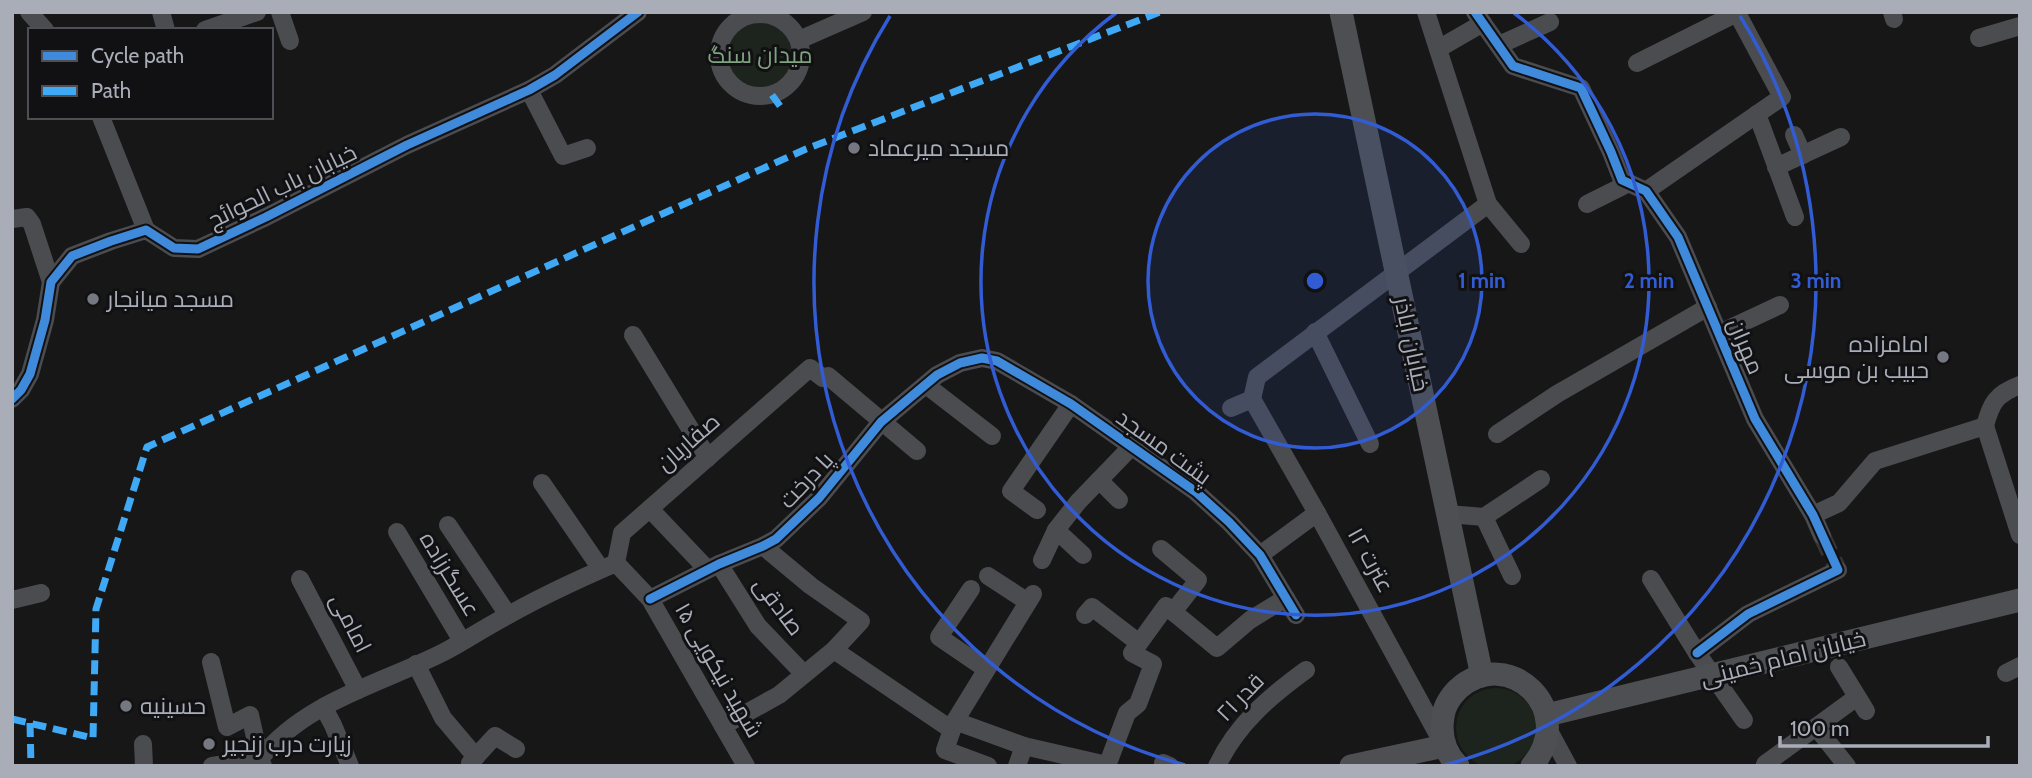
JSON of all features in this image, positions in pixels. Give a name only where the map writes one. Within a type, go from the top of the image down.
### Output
[{"type":"main road","name":"خیابان اباذر","points":[[1341,12],[1482,676]]},
{"type":"main road","name":"خیابان امام خمینی","points":[[1547,722],[1712,675],[2020,600]]},
{"type":"main road","points":[[1458,766],[1444,746],[1441,728],[1444,711],[1452,695],[1466,683],[1482,676],[1499,674],[1515,678],[1529,687],[1540,700],[1547,722],[1546,742],[1541,755],[1532,766]]},
{"type":"main road","points":[[1351,766],[1444,746]]},
{"type":"street","points":[[211,28],[255,12]]},
{"type":"street","points":[[280,12],[290,41]]},
{"type":"street","name":"خیابان باب الحوائج","points":[[146,230],[174,248],[198,249],[266,218],[407,145],[529,90],[555,75],[638,12]]},
{"type":"street","points":[[799,40],[863,12]]},
{"type":"street","points":[[1426,12],[1488,204],[1521,244]]},
{"type":"street","points":[[1438,49],[1479,18],[1513,66],[1581,88],[1622,180],[1646,191],[1782,97],[1737,13],[1717,16],[1637,63]]},
{"type":"street","points":[[743,14],[769,15],[781,20],[799,40],[800,67],[794,80],[772,95],[758,97],[744,94],[732,86],[723,75],[718,62],[718,48],[723,35],[743,14]]},
{"type":"street","points":[[1499,45],[1550,22]]},
{"type":"street","points":[[1979,38],[2020,26]]},
{"type":"street","points":[[529,90],[563,156],[587,148]]},
{"type":"street","points":[[1757,114],[1795,217]]},
{"type":"street","points":[[51,282],[72,256],[146,230],[102,119]]},
{"type":"street","points":[[1794,135],[1803,155]]},
{"type":"street","points":[[1776,167],[1841,137]]},
{"type":"street","points":[[1587,204],[1629,183]]},
{"type":"street","name":"مهران","points":[[1646,191],[1678,237],[1755,419],[1813,515],[1822,536]]},
{"type":"street","points":[[1231,408],[1252,399],[1256,377],[1488,204]]},
{"type":"street","points":[[12,219],[27,217],[32,224],[51,282],[45,320],[30,374],[12,399]]},
{"type":"street","points":[[1720,333],[1780,304]]},
{"type":"street","points":[[1497,434],[1557,394],[1708,307]]},
{"type":"street","points":[[1315,332],[1370,444]]},
{"type":"street","points":[[633,335],[708,458]]},
{"type":"street","name":"پا درخت","points":[[650,598],[713,566],[776,539],[819,498],[881,422],[947,369],[971,359]]},
{"type":"street","name":"پشت مسجد","points":[[971,359],[997,361],[1071,404],[1196,492],[1260,555],[1296,615]]},
{"type":"street","name":"صفاریان","points":[[609,566],[622,533],[810,368],[823,378],[828,376],[881,422]]},
{"type":"street","points":[[926,385],[992,436]]},
{"type":"street","points":[[2020,385],[2005,391],[1990,406],[1985,426],[2020,535]]},
{"type":"street","name":"عترت ۱۲","points":[[1252,399],[1444,746]]},
{"type":"street","points":[[1037,510],[1011,491],[1071,404]]},
{"type":"street","points":[[881,422],[917,452]]},
{"type":"street","points":[[1813,515],[1839,503],[1875,461],[1985,426]]},
{"type":"street","points":[[1042,560],[1056,530],[1078,502],[1132,446]]},
{"type":"street","points":[[1098,480],[1119,500]]},
{"type":"street","points":[[1448,514],[1485,517],[1541,480]]},
{"type":"street","name":"شهید نیکویی ۱۵","points":[[542,483],[609,566],[650,598],[746,766]]},
{"type":"street","name":"صادقی","points":[[650,509],[713,566],[758,626],[804,674]]},
{"type":"street","points":[[1260,555],[1317,513]]},
{"type":"street","points":[[1485,517],[1512,576]]},
{"type":"street","points":[[448,525],[508,615]]},
{"type":"street","points":[[1056,530],[1083,555]]},
{"type":"street","name":"عسگرزاده","points":[[397,531],[462,641]]},
{"type":"street","points":[[723,726],[779,695],[834,650],[861,621],[811,586],[764,546]]},
{"type":"street","points":[[1161,549],[1198,580],[1172,612]]},
{"type":"street","points":[[262,762],[272,743],[299,722],[609,566]]},
{"type":"street","points":[[1697,653],[1748,614],[1838,570]]},
{"type":"street","points":[[988,576],[1030,598],[954,726],[946,750],[988,766]]},
{"type":"street","name":"امامی","points":[[300,579],[358,691]]},
{"type":"street","points":[[1651,579],[1697,653],[1744,720]]},
{"type":"street","points":[[971,589],[939,637],[986,669]]},
{"type":"street","points":[[12,600],[41,593]]},
{"type":"street","points":[[834,650],[954,726],[1107,765],[1127,713],[1138,704],[1153,664],[1132,653],[1166,606],[1217,648],[1250,620],[1286,598]]},
{"type":"street","points":[[1085,615],[1092,607],[1139,643]]},
{"type":"street","points":[[211,662],[227,727],[250,715],[262,762]]},
{"type":"street","points":[[416,664],[443,718],[472,761],[495,736],[516,749]]},
{"type":"street","points":[[1765,764],[1816,727],[1861,704],[1839,667]]},
{"type":"street","name":"قدر ۲۱","points":[[1217,766],[1229,743],[1249,717],[1272,695],[1307,670]]},
{"type":"street","points":[[324,708],[350,766]]},
{"type":"street","points":[[1547,722],[1568,766]]},
{"type":"street","points":[[1816,727],[1847,766]]},
{"type":"street","points":[[143,744],[144,766]]},
{"type":"street","points":[[1017,766],[1024,746]]},
{"type":"street","points":[[212,766],[262,762]]},
{"type":"green space","name":"میدان سنگ","points":[[760,21],[773,24],[784,31],[791,42],[794,55],[791,68],[784,79],[773,86],[760,89],[747,86],[736,79],[729,68],[726,55],[729,42],[736,31],[747,24]]},
{"type":"green space","points":[[1496,688],[1511,691],[1524,700],[1533,713],[1536,728],[1533,743],[1524,756],[1511,765],[1496,768],[1481,765],[1468,756],[1459,743],[1456,728],[1459,713],[1468,700],[1481,691]]},
{"type":"tunnel","points":[[1822,536],[1838,570]]},
{"type":"marked path","points":[[12,719],[93,738],[96,609],[147,447],[806,149],[1160,12]]},
{"type":"marked path","points":[[772,95],[780,106]]},
{"type":"marked path","points":[[30,723],[31,766]]},
{"type":"cycle path","points":[[12,399],[30,374],[45,320],[51,282],[72,256],[146,230],[174,248],[198,249],[407,145],[529,90],[555,75],[638,12]]},
{"type":"cycle path","points":[[1475,12],[1513,66],[1581,88],[1622,180],[1646,191],[1678,237],[1755,419],[1813,515],[1838,570],[1748,614],[1697,653]]},
{"type":"cycle path","points":[[650,599],[776,539],[819,498],[881,422],[937,375],[960,363],[982,358],[997,361],[1071,404],[1196,492],[1260,555],[1296,615]]},
{"type":"place","name":"مسجد میرعماد","points":[[854,148]]},
{"type":"place","name":"مسجد میانجار","points":[[93,299]]},
{"type":"place","name":"امامزاده حبیب بن موسی","points":[[1943,357]]},
{"type":"place","name":"حسینیه","points":[[126,706]]},
{"type":"place","name":"زیارت درب زنجیر","points":[[209,744]]}]
